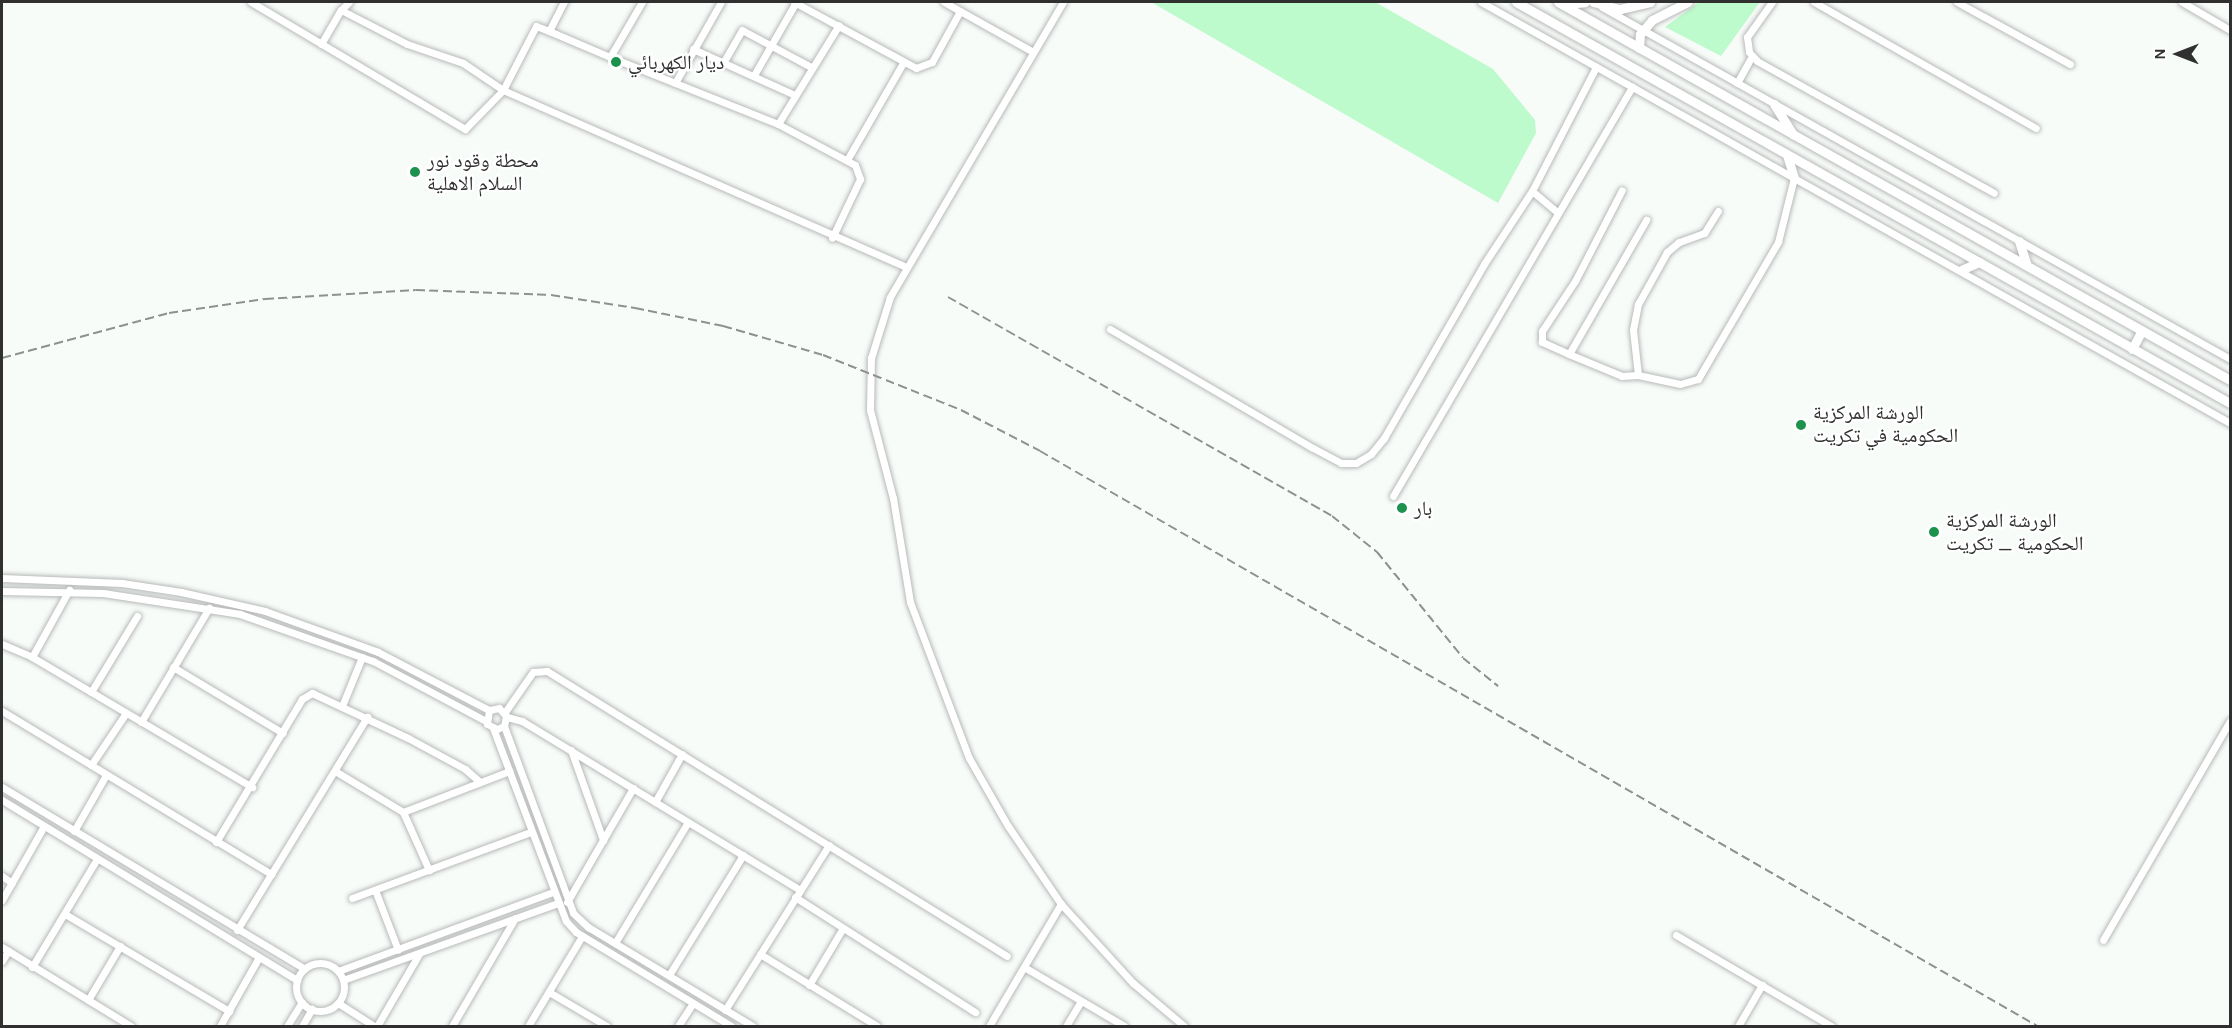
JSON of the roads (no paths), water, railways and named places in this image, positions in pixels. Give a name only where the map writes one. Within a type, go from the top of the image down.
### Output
[{"type":"main road","points":[[1516,2],[2230,403]]},
{"type":"main road","points":[[1560,3],[1585,2]]},
{"type":"main road","points":[[1592,2],[1620,9],[1650,2]]},
{"type":"main road","points":[[1639,48],[1643,30],[1652,20],[1688,2]]},
{"type":"main road","points":[[1560,3],[1794,136],[2026,263],[2230,380]]},
{"type":"main road","points":[[1774,104],[1794,136]]},
{"type":"main road","points":[[1787,154],[1794,178]]},
{"type":"main road","points":[[2019,241],[2026,263]]},
{"type":"main road","points":[[1961,270],[1979,262]]},
{"type":"main road","points":[[2132,349],[2142,330]]},
{"type":"street","points":[[251,2],[465,129],[503,90],[537,26],[675,83],[683,83],[778,124],[855,165],[860,179],[832,238]]},
{"type":"street","points":[[321,44],[341,10],[349,2]]},
{"type":"street","points":[[549,31],[564,2]]},
{"type":"street","points":[[610,57],[642,2]]},
{"type":"street","points":[[675,83],[721,2]]},
{"type":"street","points":[[754,75],[795,2],[903,63],[916,68],[930,65],[960,11]]},
{"type":"street","points":[[1063,2],[906,267],[880,320],[869,378],[870,410],[893,498],[908,593],[928,658],[969,758],[1008,826],[1061,904],[1125,975],[1184,1026]]},
{"type":"street","points":[[1480,2],[2230,423]]},
{"type":"street","points":[[1592,2],[2230,359]]},
{"type":"street","points":[[1737,82],[1752,56],[1747,37],[1772,2]]},
{"type":"street","points":[[1814,2],[2036,128]]},
{"type":"street","points":[[1957,2],[2070,64]]},
{"type":"street","points":[[2182,2],[2230,30]]},
{"type":"street","points":[[948,3],[1034,52]]},
{"type":"street","points":[[341,10],[406,44],[463,63],[503,90],[832,238],[906,267]]},
{"type":"street","points":[[778,124],[839,25]]},
{"type":"street","points":[[723,63],[742,30],[812,67]]},
{"type":"street","points":[[693,49],[795,95]]},
{"type":"street","points":[[1752,56],[1994,194]]},
{"type":"street","points":[[847,160],[903,63]]},
{"type":"street","points":[[1110,329],[1313,448],[1341,463],[1356,463],[1371,454],[1384,438],[1484,264],[1532,191],[1596,67]]},
{"type":"street","points":[[1393,496],[1632,87]]},
{"type":"street","points":[[1622,190],[1575,281],[1542,331],[1542,342],[1622,376],[1638,375],[1680,384],[1698,379],[1777,245],[1794,178]]},
{"type":"street","points":[[1532,191],[1558,213]]},
{"type":"street","points":[[1638,375],[1633,330],[1638,304],[1667,252],[1679,243],[1704,234],[1718,211]]},
{"type":"street","points":[[1569,354],[1646,220]]},
{"type":"street","points":[[2,578],[105,582],[211,597],[291,619],[378,652],[489,710],[499,708],[506,715],[519,719],[800,890]]},
{"type":"street","points":[[103,593],[105,582]]},
{"type":"street","points":[[32,657],[69,590]]},
{"type":"street","points":[[2,591],[69,590],[103,593],[209,608],[288,629],[362,657],[446,698],[486,721],[493,728],[530,832],[566,921],[582,936],[731,1026]]},
{"type":"street","points":[[141,722],[209,608]]},
{"type":"street","points":[[91,692],[136,616]]},
{"type":"street","points":[[288,629],[291,619]]},
{"type":"street","points":[[2,644],[32,657],[252,787]]},
{"type":"street","points":[[342,706],[362,657]]},
{"type":"street","points":[[173,667],[283,733]]},
{"type":"street","points":[[753,1026],[582,923],[567,903],[504,726],[506,715],[533,672],[544,670],[1007,956]]},
{"type":"street","points":[[446,698],[451,689]]},
{"type":"street","points":[[216,842],[308,694],[316,693],[367,717],[456,764],[480,782]]},
{"type":"street","points":[[486,721],[489,710]]},
{"type":"street","points":[[2,711],[271,874]]},
{"type":"street","points":[[91,765],[126,713]]},
{"type":"street","points":[[237,930],[367,717]]},
{"type":"street","points":[[2103,940],[2230,722]]},
{"type":"street","points":[[493,728],[504,726]]},
{"type":"street","points":[[571,750],[603,840]]},
{"type":"street","points":[[655,802],[682,754]]},
{"type":"street","points":[[334,771],[403,812],[412,825],[429,870]]},
{"type":"street","points":[[403,812],[509,771]]},
{"type":"street","points":[[74,831],[106,775]]},
{"type":"street","points":[[2,787],[186,900],[305,969]]},
{"type":"street","points":[[567,903],[633,788]]},
{"type":"street","points":[[2,800],[297,980],[302,1002],[312,1010],[328,1009],[338,1003],[343,980],[338,971],[319,963],[305,969],[297,980]]},
{"type":"street","points":[[615,943],[688,822]]},
{"type":"street","points":[[2,900],[44,826]]},
{"type":"street","points":[[352,898],[530,832]]},
{"type":"street","points":[[725,1010],[829,845]]},
{"type":"street","points":[[669,975],[743,855]]},
{"type":"street","points":[[32,967],[98,860]]},
{"type":"street","points":[[2,876],[12,883]]},
{"type":"street","points":[[375,890],[398,950]]},
{"type":"street","points":[[338,971],[553,892]]},
{"type":"street","points":[[795,897],[975,1012]]},
{"type":"street","points":[[181,909],[186,900]]},
{"type":"street","points":[[343,980],[558,903]]},
{"type":"street","points":[[989,1026],[1061,904]]},
{"type":"street","points":[[65,914],[229,1011]]},
{"type":"street","points":[[452,1026],[515,918]]},
{"type":"street","points":[[809,985],[843,928]]},
{"type":"street","points":[[1676,935],[1831,1026]]},
{"type":"street","points":[[528,1026],[582,936]]},
{"type":"street","points":[[88,1000],[120,946]]},
{"type":"street","points":[[2,961],[5,949],[131,1026]]},
{"type":"street","points":[[338,1003],[376,1026],[419,954]]},
{"type":"street","points":[[760,954],[877,1026]]},
{"type":"street","points":[[220,1026],[259,957]]},
{"type":"street","points":[[1024,967],[1124,1026]]},
{"type":"street","points":[[1738,1026],[1762,985]]},
{"type":"street","points":[[549,992],[607,1026]]},
{"type":"street","points":[[1066,1026],[1081,1001]]},
{"type":"street","points":[[287,1026],[302,1002]]},
{"type":"street","points":[[678,1026],[693,1003]]},
{"type":"street","points":[[302,1026],[312,1010]]},
{"type":"railway","points":[[2,358],[169,313],[265,299],[416,290],[551,295],[635,308],[723,326],[823,355],[961,410],[1040,451],[2037,1026]]},
{"type":"railway","points":[[948,297],[1332,516],[1377,552],[1463,658],[1498,686]]},
{"type":"place","name":"ديار الكهربائي","points":[[616,62]]},
{"type":"place","name":"محطة وقود نور السلام الاهلية","points":[[415,172]]},
{"type":"place","name":"الورشة المركزية الحكومية في تكريت","points":[[1801,425]]},
{"type":"place","name":"بار","points":[[1402,508]]},
{"type":"place","name":"الورشة المركزية الحكومية _ تكريت","points":[[1934,532]]}]
